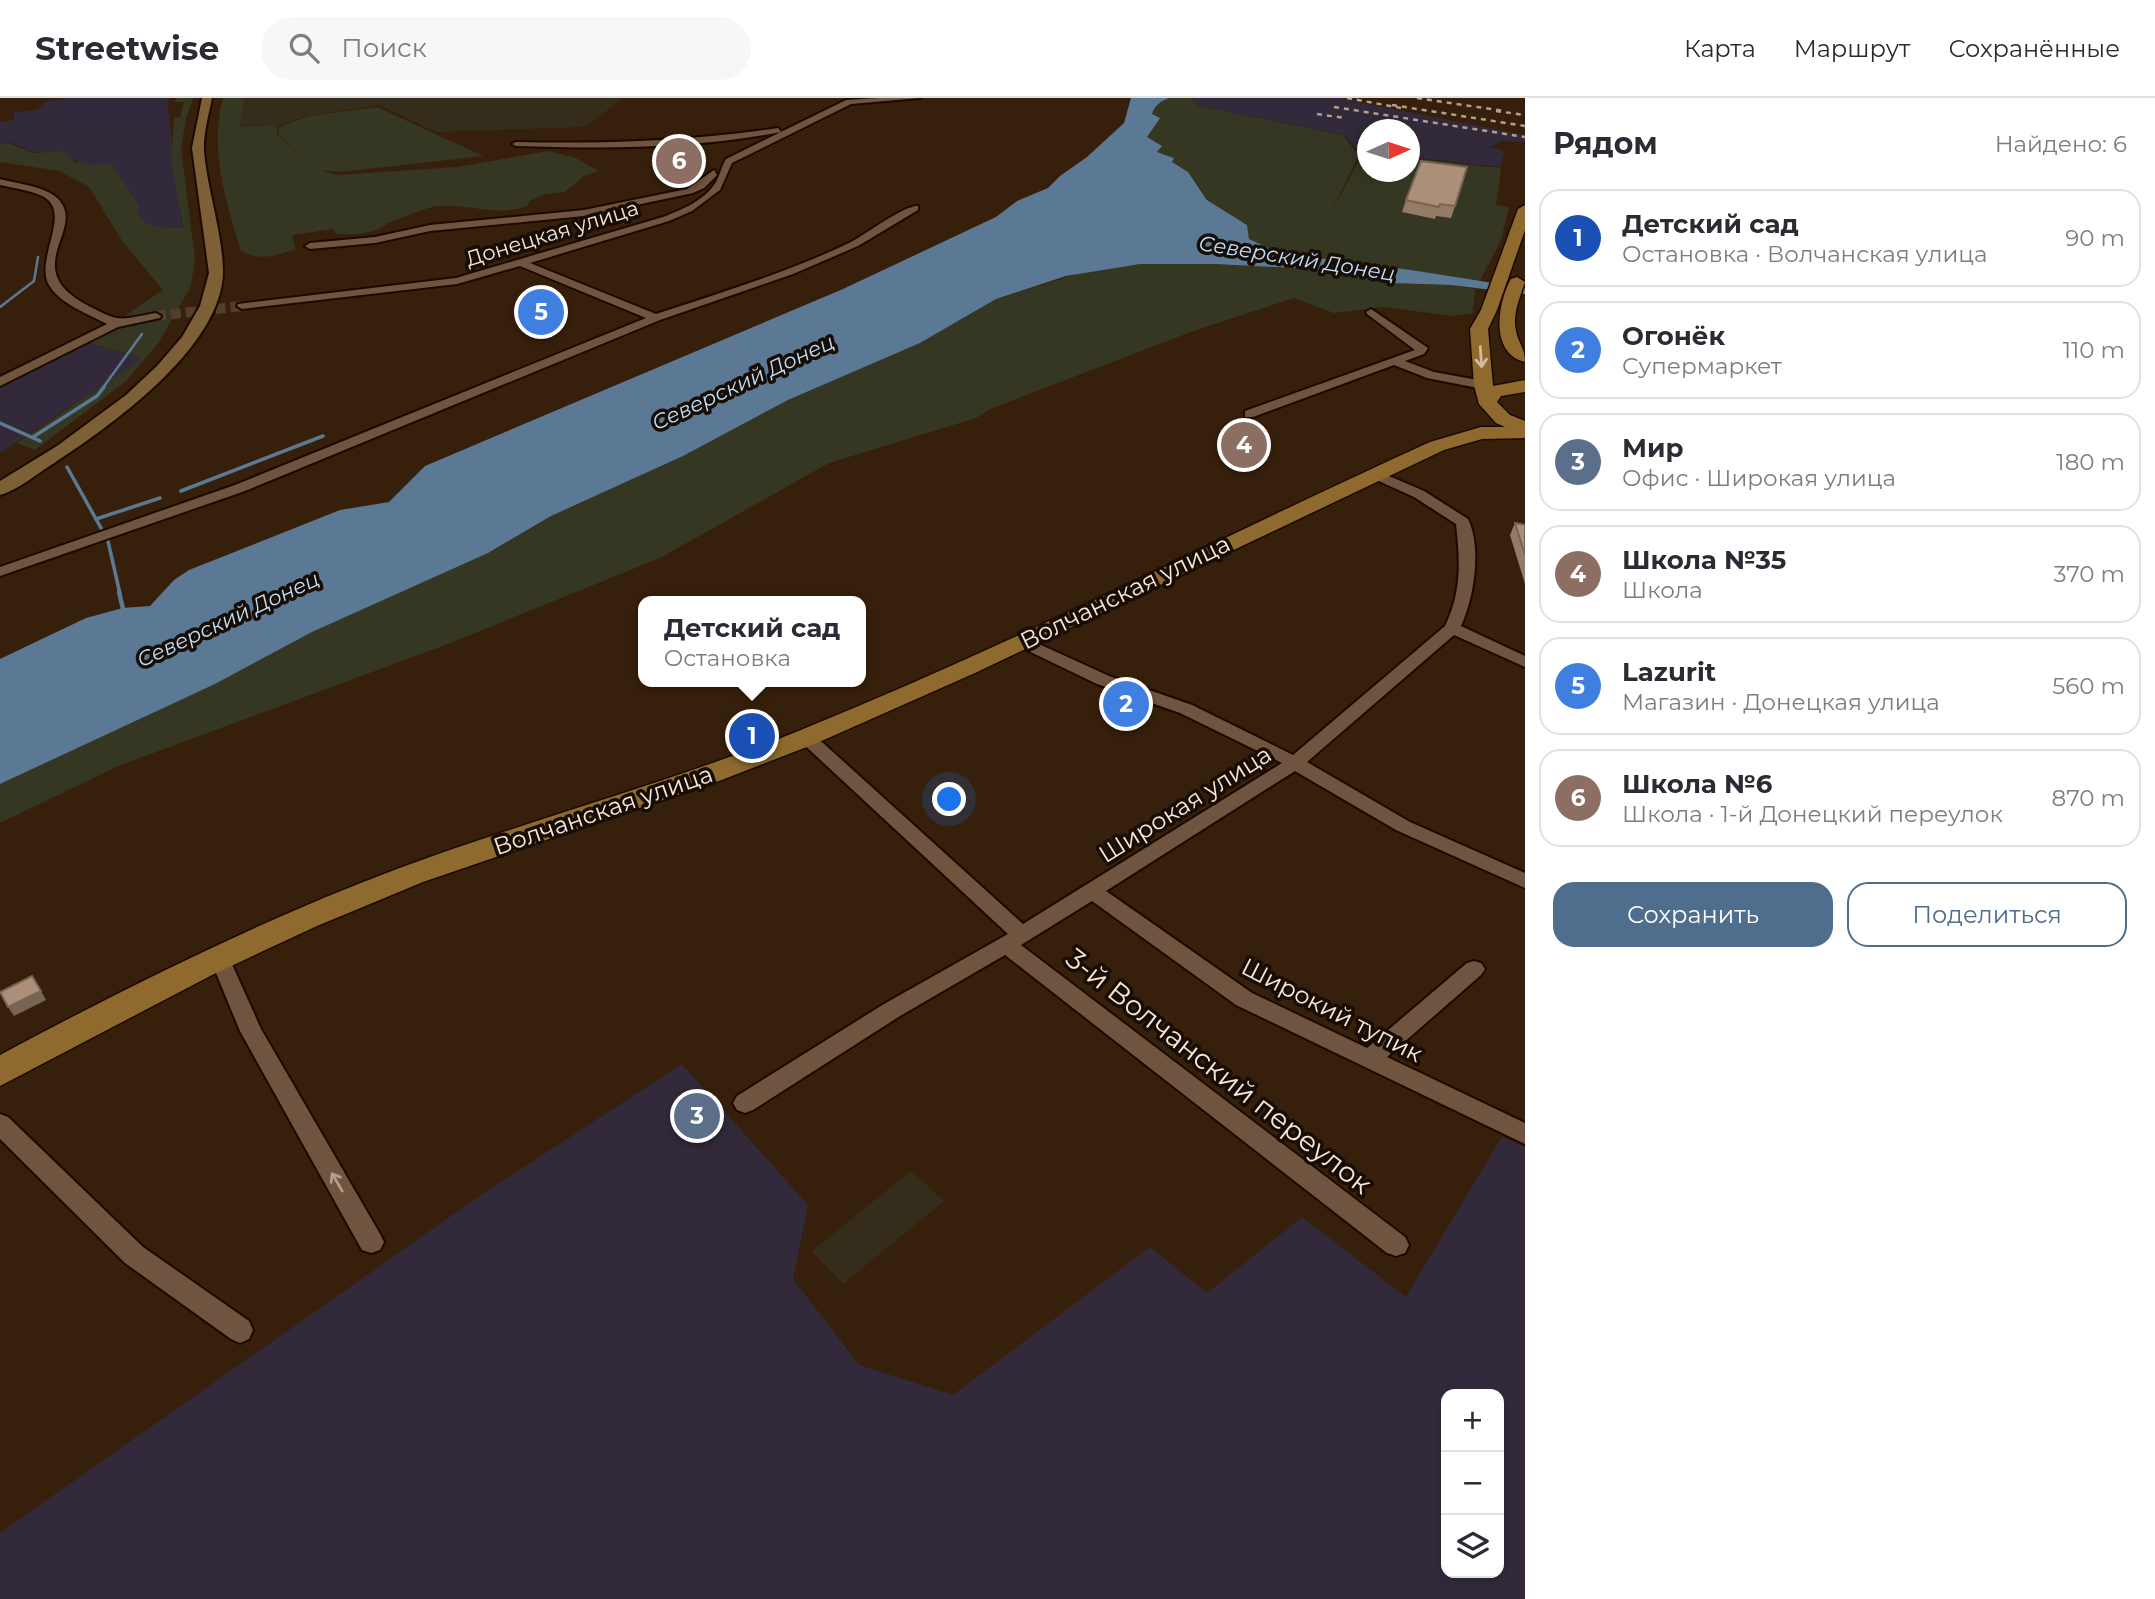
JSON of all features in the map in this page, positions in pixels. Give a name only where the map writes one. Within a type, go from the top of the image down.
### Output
[{"type":"main road","points":[[0,489],[99,424],[149,382],[171,361],[204,315],[214,292],[216,272],[198,148],[207,98]]},
{"type":"main road","points":[[1525,209],[1515,262],[1498,311],[1479,329],[1486,397],[1503,419],[1525,430]]},
{"type":"main road","points":[[1498,311],[1514,347],[1525,357]]},
{"type":"main road","points":[[1437,446],[1486,397],[1495,391],[1520,386]]},
{"type":"main road","points":[[1437,446],[1481,433],[1525,430]]},
{"type":"main road","name":"Волчанская улица","points":[[0,1072],[219,956],[411,876],[665,791],[806,737],[1022,642],[1437,446]]},
{"type":"street","name":"Донецкая улица","points":[[242,306],[457,281],[681,213],[718,186],[729,161],[793,127],[849,102],[916,98]]},
{"type":"street","points":[[516,144],[592,147],[645,144],[793,127]]},
{"type":"street","points":[[310,246],[375,240],[430,228],[584,213],[642,203],[691,191],[724,168]]},
{"type":"street","points":[[0,182],[45,194],[57,203],[61,215],[49,272],[54,285],[67,298],[115,324]]},
{"type":"street","points":[[0,572],[240,488],[656,318],[817,262],[853,245],[915,208]]},
{"type":"street","points":[[522,262],[656,318]]},
{"type":"street","points":[[1249,414],[1420,352],[1422,348],[1371,312]]},
{"type":"street","points":[[0,382],[115,324],[156,316]]},
{"type":"street","points":[[1396,362],[1486,397]]},
{"type":"street","name":"Широкая улица","points":[[745,1103],[892,1010],[1092,891],[1295,763],[1452,628],[1462,610],[1469,571],[1463,522],[1419,494],[1376,474]]},
{"type":"street","points":[[1452,628],[1525,662]]},
{"type":"street","points":[[1022,642],[1103,680],[1186,709],[1295,763],[1403,826],[1525,881]]},
{"type":"street","name":"3-й Волчанский переулок","points":[[806,737],[1014,939],[1396,1245]]},
{"type":"street","name":"Широкий тупик","points":[[1092,891],[1244,999],[1525,1134]]},
{"type":"street","points":[[219,956],[251,1031],[370,1242]]},
{"type":"street","points":[[1369,1060],[1474,969]]},
{"type":"street","points":[[0,1124],[134,1255],[240,1330]]},
{"type":"shaded area","points":[[69,98],[169,98],[167,102],[182,227],[163,229],[142,226],[85,166],[60,152],[33,152],[11,143],[0,144],[0,122],[14,120],[14,112],[37,110],[46,102]]},
{"type":"shaded area","points":[[244,98],[624,98],[584,127],[436,132],[380,105],[307,116],[277,126],[240,127]]},
{"type":"shaded area","points":[[1192,98],[1337,98],[1525,135],[1525,142],[1501,141],[1491,147],[1505,152],[1500,167],[1420,158],[1420,119],[1357,119],[1357,150],[1345,135],[1198,106]]},
{"type":"shaded area","points":[[88,343],[143,358],[0,453],[0,388]]},
{"type":"shaded area","points":[[682,1064],[808,1205],[793,1279],[859,1365],[953,1395],[1150,1247],[1207,1293],[1302,1217],[1406,1297],[1502,1137],[1525,1147],[1525,1599],[0,1599],[0,1533],[481,1195]]},
{"type":"shaded area","points":[[911,1171],[944,1201],[843,1284],[812,1251]]},
{"type":"green space","points":[[177,98],[193,98],[186,118],[181,149],[195,258],[191,286],[159,342],[126,381],[35,450],[17,443],[142,358],[90,343],[125,324],[160,318],[159,314],[120,319],[163,290],[123,242],[89,187],[60,171],[0,162],[0,144],[10,144],[34,153],[63,151],[76,163],[112,164],[139,206],[138,215],[142,220],[152,226],[183,227],[171,161],[174,118],[180,117],[184,102],[174,102]]},
{"type":"green space","points":[[223,98],[244,98],[240,127],[277,126],[278,136],[320,171],[279,136],[279,127],[309,116],[377,107],[483,156],[340,172],[321,170],[337,175],[457,167],[548,151],[576,158],[598,171],[584,176],[565,192],[545,194],[530,201],[527,206],[516,209],[435,207],[364,233],[336,234],[333,229],[292,235],[295,249],[275,255],[255,256],[241,251],[221,175],[218,137]]},
{"type":"green space","points":[[1169,98],[1191,98],[1198,106],[1343,135],[1357,152],[1357,159],[1329,216],[1357,164],[1357,182],[1420,182],[1420,159],[1501,168],[1496,205],[1509,207],[1501,240],[1479,282],[1411,270],[1276,253],[1249,239],[1247,225],[1208,200],[1188,172],[1172,162],[1172,157],[1157,152],[1162,146],[1146,137],[1159,119],[1152,114],[1161,102]]},
{"type":"green space","points":[[1183,263],[1314,269],[1405,284],[1451,285],[1475,289],[1473,313],[1453,316],[1384,307],[1334,313],[1294,298],[1196,330],[990,409],[976,418],[829,463],[660,558],[445,645],[118,766],[0,823],[0,784],[215,684],[312,632],[488,553],[551,516],[683,456],[788,400],[920,343],[996,299],[1087,271],[1140,264]]},
{"type":"water","name":"Северский Донец","points":[[1131,98],[1169,98],[1154,109],[1152,114],[1160,118],[1147,137],[1162,146],[1157,152],[1174,158],[1172,162],[1188,172],[1207,200],[1247,225],[1249,239],[1279,253],[1525,288],[1525,294],[1451,285],[1390,283],[1314,269],[1214,264],[1140,264],[1066,276],[996,299],[920,343],[788,400],[683,456],[551,516],[488,553],[312,632],[215,684],[0,784],[0,659],[86,618],[123,608],[150,606],[174,580],[189,570],[340,510],[389,502],[425,466],[843,289],[996,217],[1017,201],[1048,188],[1087,157],[1124,123]]},
{"type":"building","points":[[1421,161],[1467,167],[1455,206],[1440,204],[1439,207],[1406,200],[1413,182],[1420,182]]},
{"type":"building","points":[[1515,523],[1525,525],[1525,555]]},
{"type":"building","points":[[32,976],[41,991],[8,1007],[0,992]]},
{"type":"waterway","points":[[0,307],[34,281],[38,257]]},
{"type":"waterway","points":[[102,389],[142,334]]},
{"type":"waterway","points":[[33,437],[97,396],[104,387]]},
{"type":"waterway","points":[[0,423],[40,441]]},
{"type":"waterway","points":[[181,491],[323,436]]},
{"type":"waterway","points":[[67,467],[101,528]]},
{"type":"waterway","points":[[96,519],[160,498]]},
{"type":"waterway","points":[[108,541],[120,594]]},
{"type":"waterway","points":[[119,592],[124,613]]},
{"type":"tunnel","points":[[156,316],[242,306]]},
{"type":"railway","points":[[1347,98],[1401,108]]},
{"type":"railway","points":[[1417,98],[1504,111]]},
{"type":"railway","points":[[1392,105],[1525,126]]},
{"type":"railway","points":[[1334,107],[1525,137]]},
{"type":"railway","points":[[1496,111],[1525,115]]},
{"type":"railway","points":[[1317,114],[1345,118]]},
{"type":"place","name":"Школа №6","points":[[679,161]]},
{"type":"place","name":"Lazurit","points":[[541,312]]},
{"type":"place","name":"Школа №35","points":[[1244,445]]},
{"type":"place","name":"Огонёк","points":[[1126,704]]},
{"type":"place","name":"Детский сад","points":[[752,736]]},
{"type":"place","name":"Мир","points":[[697,1116]]}]
